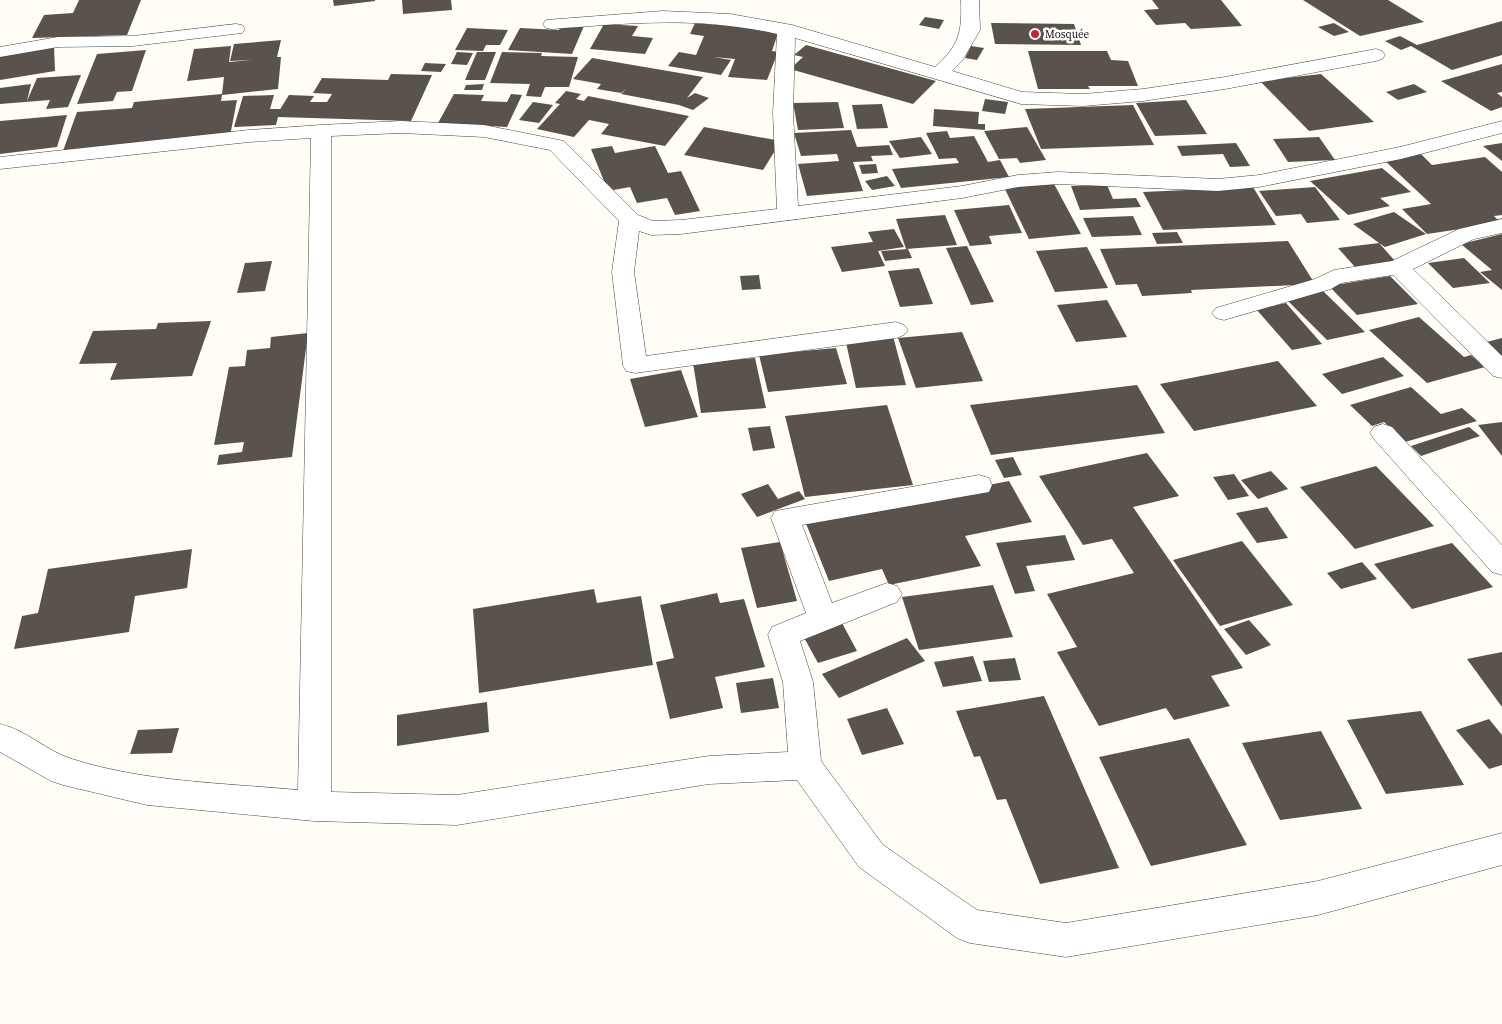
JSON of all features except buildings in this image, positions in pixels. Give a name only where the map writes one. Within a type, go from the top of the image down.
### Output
[{"type":"street","points":[[939,73],[953,61],[971,30],[970,0]]},
{"type":"street","points":[[552,24],[677,17],[728,19],[786,29],[867,55],[939,73],[1021,98],[1083,100],[1143,95],[1225,83],[1376,55]]},
{"type":"street","points":[[0,52],[58,42],[133,42],[236,28]]},
{"type":"street","points":[[786,29],[783,112],[788,214]]},
{"type":"street","points":[[0,163],[249,136],[321,131],[401,128],[484,131],[557,145],[630,220],[651,228],[681,227],[962,192],[1018,181],[1058,178],[1218,185],[1259,181],[1401,153],[1502,127]]},
{"type":"street","points":[[314,806],[321,131]]},
{"type":"street","points":[[630,220],[624,272],[635,365],[896,330]]},
{"type":"street","points":[[1224,312],[1323,284],[1334,277],[1398,267],[1466,234],[1502,226]]},
{"type":"street","points":[[1398,267],[1502,370]]},
{"type":"street","points":[[1383,433],[1502,564]]},
{"type":"street","points":[[823,619],[785,518],[979,485]]},
{"type":"street","points":[[887,594],[783,635],[798,682],[805,765],[872,856],[970,926],[1066,940],[1318,898],[1502,849]]},
{"type":"street","points":[[4,736],[63,771],[147,790],[314,806],[457,810],[709,770],[805,765]]},
{"type":"place","name":"Mosquée","points":[[1035,34]]}]
